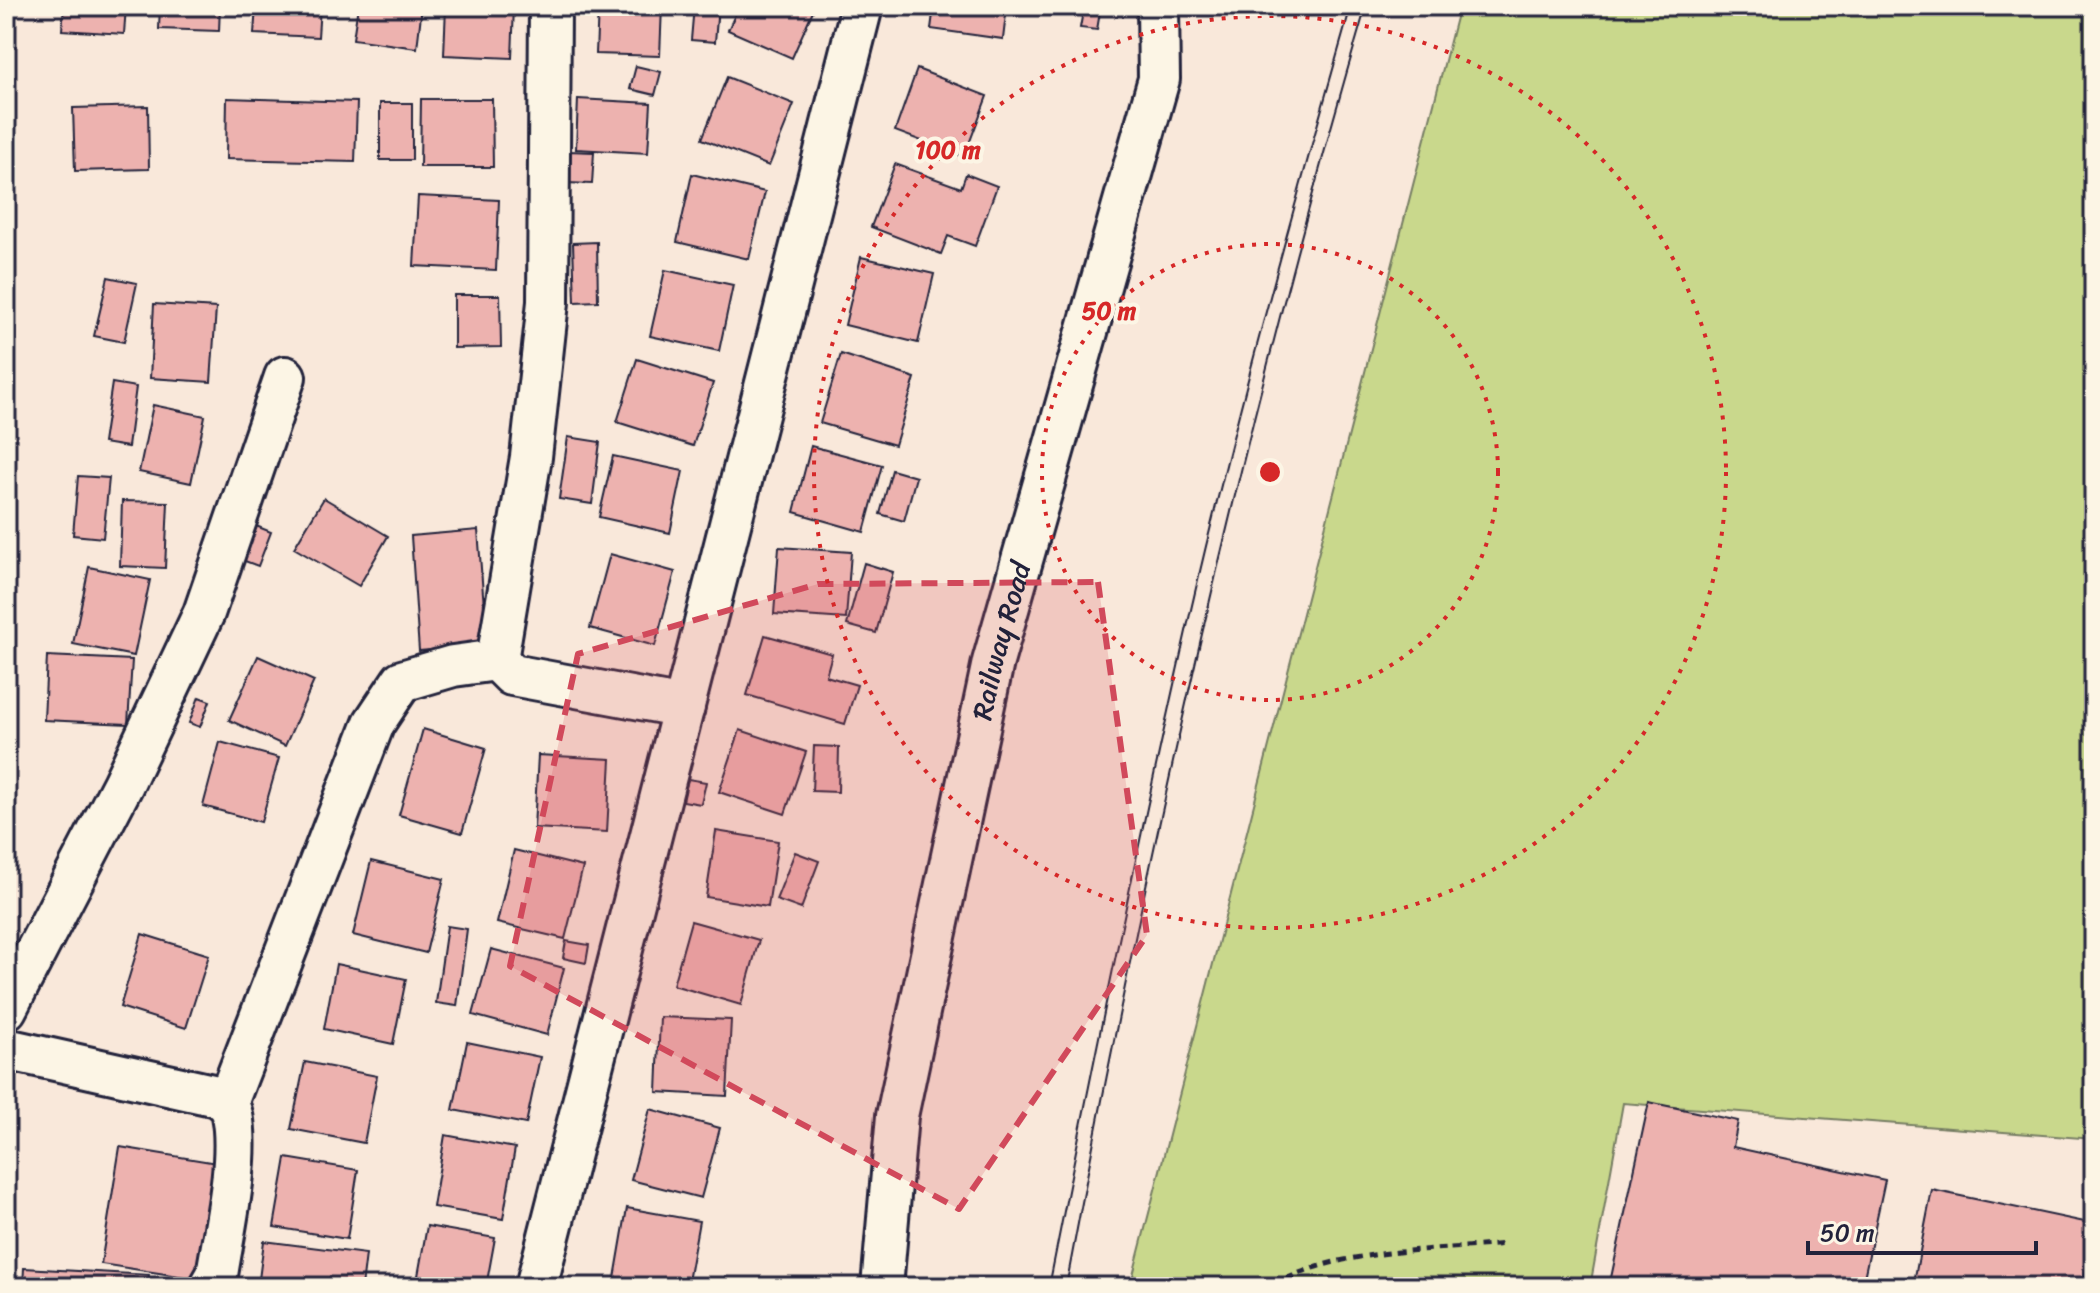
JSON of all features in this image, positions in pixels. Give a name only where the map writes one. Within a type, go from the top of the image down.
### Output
[{"type":"street","points":[[497,660],[531,457],[548,302],[550,6]]},
{"type":"street","points":[[536,1287],[862,6]]},
{"type":"street","name":"Railway Road","points":[[882,1287],[897,1116],[993,662],[1159,79],[1158,6]]},
{"type":"street","points":[[6,1009],[123,784],[204,613],[285,377]]},
{"type":"street","points":[[497,660],[512,675],[684,707]]},
{"type":"street","points":[[227,1103],[374,723],[402,681],[453,666],[497,660]]},
{"type":"street","points":[[6,1049],[217,1096],[227,1103],[232,1114],[233,1172],[217,1275],[210,1287]]},
{"type":"path","points":[[1275,1287],[1286,1278],[1343,1260],[1506,1244]]},
{"type":"highlighted area","points":[[1098,582],[1147,935],[959,1209],[510,966],[578,654],[818,584]]},
{"type":"green space","points":[[1459,6],[2094,6],[2094,1139],[1623,1103],[1590,1287],[1130,1287]]},
{"type":"building","points":[[64,6],[126,6],[124,34],[62,30]]},
{"type":"building","points":[[160,6],[220,6],[219,31],[159,29]]},
{"type":"building","points":[[256,6],[320,6],[318,37],[254,34]]},
{"type":"building","points":[[358,6],[422,6],[417,48],[353,39]]},
{"type":"building","points":[[446,6],[514,6],[512,58],[444,55]]},
{"type":"building","points":[[598,6],[662,6],[660,56],[596,54]]},
{"type":"building","points":[[694,6],[718,6],[715,42],[691,40]]},
{"type":"building","points":[[739,6],[815,6],[792,58],[728,30]]},
{"type":"building","points":[[934,6],[1007,6],[1003,39],[931,29]]},
{"type":"building","points":[[1084,6],[1101,6],[1097,30],[1080,28]]},
{"type":"building","points":[[636,66],[661,72],[655,95],[630,89]]},
{"type":"building","points":[[917,69],[987,96],[964,157],[895,131]]},
{"type":"building","points":[[727,77],[794,104],[769,166],[702,139]]},
{"type":"building","points":[[227,98],[357,102],[355,162],[226,159]]},
{"type":"building","points":[[421,99],[492,99],[493,167],[420,167]]},
{"type":"building","points":[[578,99],[651,103],[648,153],[576,149]]},
{"type":"building","points":[[380,103],[412,103],[412,160],[380,160]]},
{"type":"building","points":[[148,106],[149,169],[75,171],[73,108]]},
{"type":"building","points":[[568,151],[594,152],[592,184],[566,183]]},
{"type":"building","points":[[895,164],[961,188],[966,174],[997,186],[975,246],[948,236],[941,254],[871,227]]},
{"type":"building","points":[[692,174],[765,192],[749,259],[677,242]]},
{"type":"building","points":[[418,196],[499,200],[496,270],[414,266]]},
{"type":"building","points":[[597,242],[598,301],[575,302],[573,243]]},
{"type":"building","points":[[861,257],[934,274],[918,343],[845,325]]},
{"type":"building","points":[[665,270],[733,285],[719,351],[650,336]]},
{"type":"building","points":[[108,277],[137,283],[124,342],[94,336]]},
{"type":"building","points":[[454,295],[500,295],[501,347],[454,348]]},
{"type":"building","points":[[154,304],[216,308],[211,382],[150,378]]},
{"type":"building","points":[[841,354],[915,378],[895,445],[820,423]]},
{"type":"building","points":[[637,359],[713,383],[693,446],[617,422]]},
{"type":"building","points":[[112,383],[136,387],[128,447],[103,443]]},
{"type":"building","points":[[153,405],[205,416],[191,483],[139,472]]},
{"type":"building","points":[[568,437],[600,442],[592,504],[559,499]]},
{"type":"building","points":[[811,446],[882,465],[864,532],[794,512]]},
{"type":"building","points":[[613,456],[683,471],[670,533],[599,517]]},
{"type":"building","points":[[892,470],[916,477],[904,521],[880,514]]},
{"type":"building","points":[[78,476],[109,478],[103,538],[73,535]]},
{"type":"building","points":[[324,498],[388,536],[359,586],[294,548]]},
{"type":"building","points":[[122,501],[168,502],[165,568],[120,566]]},
{"type":"building","points":[[256,526],[271,532],[258,566],[242,560]]},
{"type":"building","points":[[478,530],[487,645],[419,651],[411,536]]},
{"type":"building","points":[[779,547],[851,552],[846,619],[774,614]]},
{"type":"building","points":[[610,554],[675,572],[655,646],[590,628]]},
{"type":"building","points":[[864,563],[893,572],[876,633],[847,625]]},
{"type":"building","points":[[89,567],[150,580],[134,656],[73,644]]},
{"type":"building","points":[[765,635],[832,654],[826,676],[857,685],[845,724],[747,695]]},
{"type":"building","points":[[6,638],[12,639],[9,712],[6,712]]},
{"type":"building","points":[[47,656],[132,660],[128,724],[44,720]]},
{"type":"building","points":[[258,656],[314,681],[285,746],[229,720]]},
{"type":"building","points":[[199,697],[210,701],[200,727],[189,723]]},
{"type":"building","points":[[423,729],[486,748],[462,833],[399,815]]},
{"type":"building","points":[[6,730],[10,730],[11,786],[6,786]]},
{"type":"building","points":[[740,730],[806,752],[785,814],[719,792]]},
{"type":"building","points":[[220,742],[279,758],[261,822],[203,806]]},
{"type":"building","points":[[814,746],[839,747],[838,792],[812,791]]},
{"type":"building","points":[[538,755],[611,759],[607,832],[534,828]]},
{"type":"building","points":[[688,779],[706,782],[701,804],[683,801]]},
{"type":"building","points":[[6,830],[10,830],[10,905],[6,905]]},
{"type":"building","points":[[716,831],[778,841],[768,907],[706,897]]},
{"type":"building","points":[[514,850],[583,867],[565,939],[497,923]]},
{"type":"building","points":[[795,852],[819,861],[801,909],[776,900]]},
{"type":"building","points":[[371,861],[444,879],[426,953],[353,935]]},
{"type":"building","points":[[691,921],[759,940],[741,1005],[673,985]]},
{"type":"building","points":[[447,926],[467,929],[457,1006],[436,1003]]},
{"type":"building","points":[[142,934],[209,955],[186,1028],[120,1007]]},
{"type":"building","points":[[566,941],[589,945],[586,963],[563,958]]},
{"type":"building","points":[[491,949],[564,968],[547,1035],[473,1015]]},
{"type":"building","points":[[336,964],[406,979],[393,1044],[324,1029]]},
{"type":"building","points":[[660,1017],[731,1020],[727,1096],[657,1092]]},
{"type":"building","points":[[467,1042],[540,1057],[526,1124],[453,1110]]},
{"type":"building","points":[[305,1062],[377,1076],[364,1143],[291,1129]]},
{"type":"building","points":[[1649,1102],[1738,1121],[1733,1147],[1885,1180],[1862,1287],[1609,1287]]},
{"type":"building","points":[[650,1109],[720,1128],[701,1198],[631,1180]]},
{"type":"building","points":[[445,1135],[515,1148],[503,1219],[433,1207]]},
{"type":"building","points":[[120,1147],[223,1164],[204,1280],[101,1264]]},
{"type":"building","points":[[286,1158],[358,1170],[347,1239],[274,1227]]},
{"type":"building","points":[[1932,1190],[2094,1224],[2083,1287],[1913,1287]]},
{"type":"building","points":[[627,1208],[699,1221],[687,1287],[615,1278]]},
{"type":"building","points":[[427,1226],[495,1238],[486,1287],[416,1287]]},
{"type":"building","points":[[264,1241],[366,1254],[362,1287],[258,1287]]},
{"type":"building","points":[[24,1268],[149,1275],[148,1287],[23,1287]]},
{"type":"tram line","points":[[1049,1287],[1120,937],[1196,588],[1270,296],[1351,6]]},
{"type":"tram line","points":[[1066,1287],[1129,965],[1200,643],[1278,322],[1366,6]]}]
